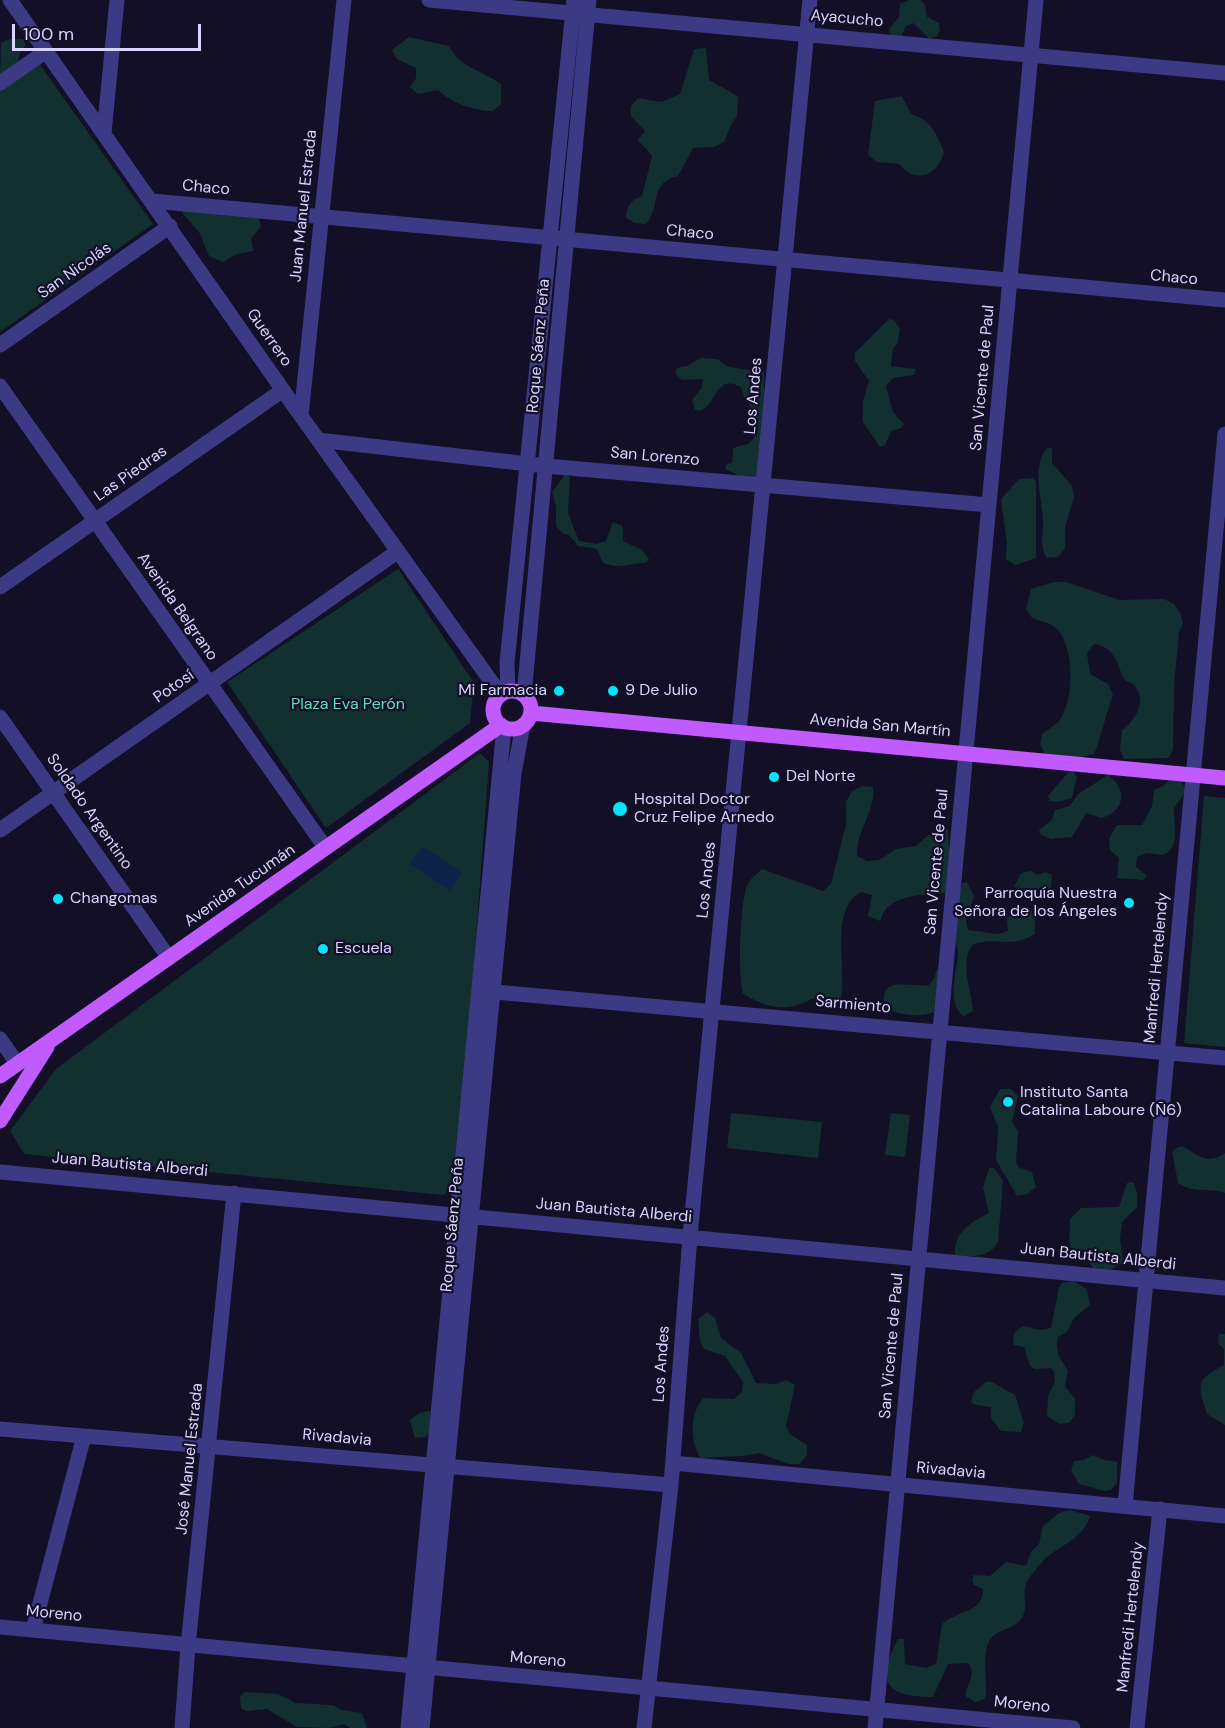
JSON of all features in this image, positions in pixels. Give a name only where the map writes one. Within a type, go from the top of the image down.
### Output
[{"type":"main road","points":[[505,693],[525,695],[529,700],[527,719],[514,729],[502,726],[493,710],[505,693]]},
{"type":"main road","name":"Avenida San Martín","points":[[527,719],[740,731],[1225,777]]},
{"type":"main road","name":"Avenida Tucumán","points":[[0,1076],[325,847],[502,726]]},
{"type":"main road","points":[[0,1121],[48,1044]]},
{"type":"street","name":"Guerrero","points":[[10,0],[397,552],[505,693]]},
{"type":"street","points":[[104,133],[117,0]]},
{"type":"street","name":"Juan Manuel Estrada","points":[[301,416],[344,0]]},
{"type":"street","name":"Ayacucho","points":[[429,0],[581,7],[807,33],[1225,73]]},
{"type":"street","name":"Los Andes","points":[[644,1728],[671,1485],[690,1236],[810,0]]},
{"type":"street","name":"San Vicente de Paul","points":[[874,1728],[1036,0]]},
{"type":"street","name":"Roque Sáenz Peña","points":[[505,693],[550,238],[581,7]]},
{"type":"street","name":"Roque Sáenz Peña","points":[[525,695],[567,239],[581,7]]},
{"type":"street","points":[[0,83],[45,52]]},
{"type":"street","name":"Chaco","points":[[152,201],[1225,300]]},
{"type":"street","name":"San Nicolás","points":[[0,345],[170,226]]},
{"type":"street","name":"Avenida Belgrano","points":[[0,386],[325,847]]},
{"type":"street","name":"Las Piedras","points":[[0,587],[283,390]]},
{"type":"street","name":"Manfredi Hertelendy","points":[[1125,1506],[1193,774],[1221,530],[1225,434]]},
{"type":"street","name":"San Lorenzo","points":[[318,440],[546,466],[989,505]]},
{"type":"street","name":"Potosí","points":[[0,830],[397,552]]},
{"type":"street","name":"Soldado Argentino","points":[[0,717],[169,958]]},
{"type":"street","name":"Roque Sáenz Peña","points":[[485,991],[514,773],[527,719]]},
{"type":"street","name":"Roque Sáenz Peña","points":[[422,1728],[421,1667],[485,991],[502,726]]},
{"type":"street","name":"Sarmiento","points":[[485,991],[1225,1058]]},
{"type":"street","points":[[0,1039],[18,1063]]},
{"type":"street","name":"Juan Bautista Alberdi","points":[[0,1172],[919,1257],[1225,1288]]},
{"type":"street","name":"José Manuel Estrada","points":[[182,1728],[188,1646],[234,1193]]},
{"type":"street","name":"Rivadavia","points":[[0,1429],[671,1485]]},
{"type":"street","points":[[33,1630],[84,1436]]},
{"type":"street","name":"Rivadavia","points":[[673,1463],[1225,1516]]},
{"type":"street","name":"Manfredi Hertelendy","points":[[1137,1728],[1160,1509]]},
{"type":"street","name":"Moreno","points":[[0,1627],[1073,1728]]},
{"type":"street","name":"Roque Sáenz Peña","points":[[408,1728],[421,1667]]},
{"type":"green space","points":[[909,0],[921,0],[925,5],[927,17],[939,23],[940,31],[936,37],[929,38],[913,23],[906,26],[901,36],[891,37],[889,29],[899,17],[900,4]]},
{"type":"green space","points":[[409,37],[449,46],[465,64],[501,84],[501,104],[493,111],[486,111],[456,102],[438,90],[418,94],[410,87],[416,78],[416,68],[397,59],[392,50]]},
{"type":"green space","points":[[10,39],[23,39],[26,45],[20,53],[17,66],[0,75],[1,43]]},
{"type":"green space","points":[[706,48],[709,80],[738,96],[737,116],[724,142],[714,147],[693,148],[678,176],[669,179],[659,189],[654,209],[646,224],[635,223],[626,218],[627,210],[632,201],[642,196],[652,156],[638,140],[645,131],[631,116],[631,106],[638,98],[662,102],[680,94],[694,49]]},
{"type":"green space","points":[[39,63],[153,224],[0,332],[0,90]]},
{"type":"green space","points":[[902,96],[911,114],[924,120],[932,128],[944,152],[937,167],[926,175],[913,174],[899,164],[877,162],[868,155],[875,101]]},
{"type":"green space","points":[[182,208],[259,217],[261,227],[251,238],[253,251],[237,254],[223,262],[209,256],[199,232],[183,214]]},
{"type":"green space","points":[[889,319],[894,320],[900,329],[897,344],[893,348],[891,366],[916,369],[914,375],[893,378],[886,386],[893,412],[904,424],[901,428],[891,431],[885,445],[880,447],[863,422],[863,401],[869,381],[855,361],[855,353]]},
{"type":"green space","points":[[701,358],[717,359],[729,367],[764,372],[764,392],[768,401],[761,419],[764,424],[758,475],[755,479],[744,478],[725,469],[727,464],[732,463],[733,448],[748,444],[755,437],[749,401],[744,397],[741,387],[733,384],[722,386],[707,407],[701,411],[695,410],[692,400],[701,389],[703,379],[682,380],[675,373],[677,368],[687,366]]},
{"type":"green space","points":[[1048,447],[1052,449],[1052,463],[1072,486],[1074,497],[1065,528],[1065,548],[1058,557],[1047,558],[1042,545],[1043,521],[1039,472],[1043,454]]},
{"type":"green space","points":[[565,475],[570,477],[568,513],[579,541],[596,544],[606,541],[613,522],[623,526],[623,541],[642,550],[649,559],[646,563],[620,566],[603,563],[597,549],[578,546],[568,534],[563,534],[556,526],[556,506],[552,492]]},
{"type":"green space","points":[[1033,478],[1036,482],[1036,558],[1016,565],[1006,560],[1007,544],[1001,499],[1019,479]]},
{"type":"green space","name":"Plaza Eva Perón","points":[[398,569],[474,683],[470,723],[326,828],[227,682]]},
{"type":"green space","points":[[1054,582],[1066,582],[1119,600],[1164,599],[1174,604],[1180,613],[1183,623],[1179,632],[1174,685],[1173,750],[1168,758],[1124,759],[1120,750],[1122,730],[1135,716],[1140,697],[1134,685],[1124,679],[1110,652],[1094,644],[1087,653],[1090,674],[1108,684],[1113,694],[1094,754],[1077,758],[1045,754],[1040,744],[1042,734],[1060,720],[1068,700],[1070,661],[1063,638],[1057,629],[1049,623],[1032,618],[1026,609],[1031,589]]},
{"type":"green space","points":[[480,753],[489,762],[458,1183],[443,1195],[24,1154],[10,1131],[56,1069]]},
{"type":"green space","points":[[1071,769],[1077,777],[1072,798],[1058,802],[1050,801],[1048,796]]},
{"type":"green space","points":[[1108,775],[1121,793],[1116,810],[1102,818],[1086,813],[1072,837],[1051,839],[1041,835],[1039,830],[1052,820],[1055,810],[1070,806],[1078,794]]},
{"type":"green space","points":[[1170,779],[1180,781],[1185,788],[1174,808],[1175,841],[1173,846],[1163,855],[1147,853],[1137,857],[1136,867],[1147,876],[1143,880],[1117,878],[1119,858],[1110,850],[1109,839],[1117,825],[1142,825],[1152,806],[1154,790],[1163,786]]},
{"type":"green space","points":[[863,786],[873,787],[873,796],[859,838],[857,856],[867,861],[879,860],[896,849],[916,846],[939,826],[948,830],[950,862],[945,893],[916,896],[897,901],[884,912],[880,921],[868,916],[872,895],[861,892],[851,900],[842,925],[841,998],[834,1005],[814,998],[795,1006],[778,1007],[770,1006],[743,994],[740,971],[740,936],[743,903],[749,882],[762,869],[823,891],[831,884],[846,824],[846,802],[852,791]]},
{"type":"green space","points":[[1204,796],[1225,798],[1225,1047],[1184,1043]]},
{"type":"green space","points":[[1031,871],[1037,875],[1046,872],[1052,875],[1051,888],[1042,891],[1014,887],[1021,873]]},
{"type":"green space","points":[[967,882],[974,896],[966,921],[968,930],[998,934],[1008,931],[1007,919],[1011,915],[1030,910],[1035,912],[1035,934],[1017,941],[989,941],[972,945],[968,953],[966,969],[973,1011],[964,1016],[955,1004],[954,996],[958,953],[955,939],[962,883]]},
{"type":"green space","points":[[936,970],[942,971],[934,1012],[909,1015],[885,1008],[884,997],[886,990],[891,986],[897,984],[929,985],[935,977]]},
{"type":"green space","points":[[1000,1089],[1011,1089],[1018,1096],[1012,1122],[1018,1131],[1016,1162],[1018,1167],[1032,1172],[1036,1187],[1027,1194],[1017,1196],[996,1160],[998,1127],[990,1107]]},
{"type":"green space","points":[[731,1113],[822,1122],[818,1158],[727,1148]]},
{"type":"green space","points":[[891,1113],[910,1115],[905,1157],[885,1155]]},
{"type":"green space","points":[[1181,1146],[1207,1159],[1213,1159],[1225,1153],[1225,1193],[1190,1188],[1178,1183],[1172,1151]]},
{"type":"green space","points":[[989,1168],[994,1168],[1003,1181],[998,1242],[985,1254],[955,1255],[957,1240],[964,1229],[989,1213],[983,1188]]},
{"type":"green space","points":[[1127,1183],[1134,1183],[1137,1193],[1137,1207],[1122,1222],[1120,1238],[1123,1263],[1109,1270],[1093,1268],[1084,1255],[1073,1254],[1069,1239],[1070,1219],[1081,1208],[1119,1207]]},
{"type":"green space","points":[[1073,1281],[1087,1289],[1090,1305],[1074,1318],[1067,1332],[1058,1337],[1058,1351],[1068,1371],[1065,1386],[1075,1399],[1075,1415],[1069,1423],[1059,1424],[1047,1416],[1048,1396],[1055,1381],[1054,1372],[1051,1368],[1035,1369],[1030,1366],[1024,1347],[1014,1345],[1013,1336],[1024,1326],[1040,1330],[1051,1328],[1059,1287],[1062,1283]]},
{"type":"green space","points":[[707,1312],[715,1318],[721,1338],[741,1353],[756,1383],[776,1384],[787,1380],[795,1385],[786,1426],[790,1434],[807,1445],[807,1455],[800,1464],[789,1464],[759,1453],[700,1458],[694,1443],[692,1427],[698,1405],[703,1398],[734,1399],[742,1392],[743,1382],[725,1356],[704,1349],[700,1341],[698,1319]]},
{"type":"green space","points":[[1219,1334],[1225,1334],[1225,1425],[1207,1414],[1200,1389],[1203,1379],[1224,1365],[1224,1349],[1218,1343]]},
{"type":"green space","points":[[986,1382],[992,1382],[1015,1395],[1024,1423],[1021,1432],[1001,1431],[991,1418],[991,1407],[971,1402],[974,1392]]},
{"type":"green space","points":[[430,1411],[436,1419],[434,1429],[425,1437],[415,1438],[410,1420],[419,1413]]},
{"type":"green space","points":[[1093,1455],[1117,1462],[1117,1483],[1111,1490],[1105,1491],[1079,1484],[1071,1470],[1074,1461],[1084,1460]]},
{"type":"green space","points":[[1070,1510],[1090,1516],[1087,1524],[1078,1535],[1046,1558],[1028,1580],[1025,1591],[1025,1611],[1020,1621],[997,1633],[990,1640],[985,1661],[985,1699],[975,1702],[966,1697],[972,1672],[968,1663],[948,1664],[933,1697],[904,1694],[889,1684],[887,1666],[898,1639],[904,1639],[905,1664],[926,1668],[936,1664],[942,1624],[974,1607],[982,1597],[983,1589],[974,1585],[972,1580],[974,1575],[990,1576],[1006,1562],[1026,1566],[1031,1552],[1039,1544],[1043,1526],[1059,1513]]},
{"type":"green space","points":[[245,1692],[278,1694],[296,1703],[332,1705],[342,1710],[362,1713],[367,1728],[350,1728],[344,1724],[329,1728],[297,1727],[267,1709],[246,1711],[241,1708],[240,1696]]},
{"type":"water","points":[[423,846],[462,873],[450,891],[410,864]]},
{"type":"place","name":"Mi Farmacia","points":[[559,691]]},
{"type":"place","name":"9 De Julio","points":[[613,691]]},
{"type":"place","name":"Del Norte","points":[[774,777]]},
{"type":"place","name":"Hospital Doctor Cruz Felipe Arnedo","points":[[620,809]]},
{"type":"place","name":"Changomas","points":[[58,899]]},
{"type":"place","name":"Parroquía Nuestra Señora de los Ángeles","points":[[1129,903]]},
{"type":"place","name":"Escuela","points":[[323,949]]},
{"type":"place","name":"Instituto Santa Catalina Laboure (Ñ6)","points":[[1008,1102]]}]
